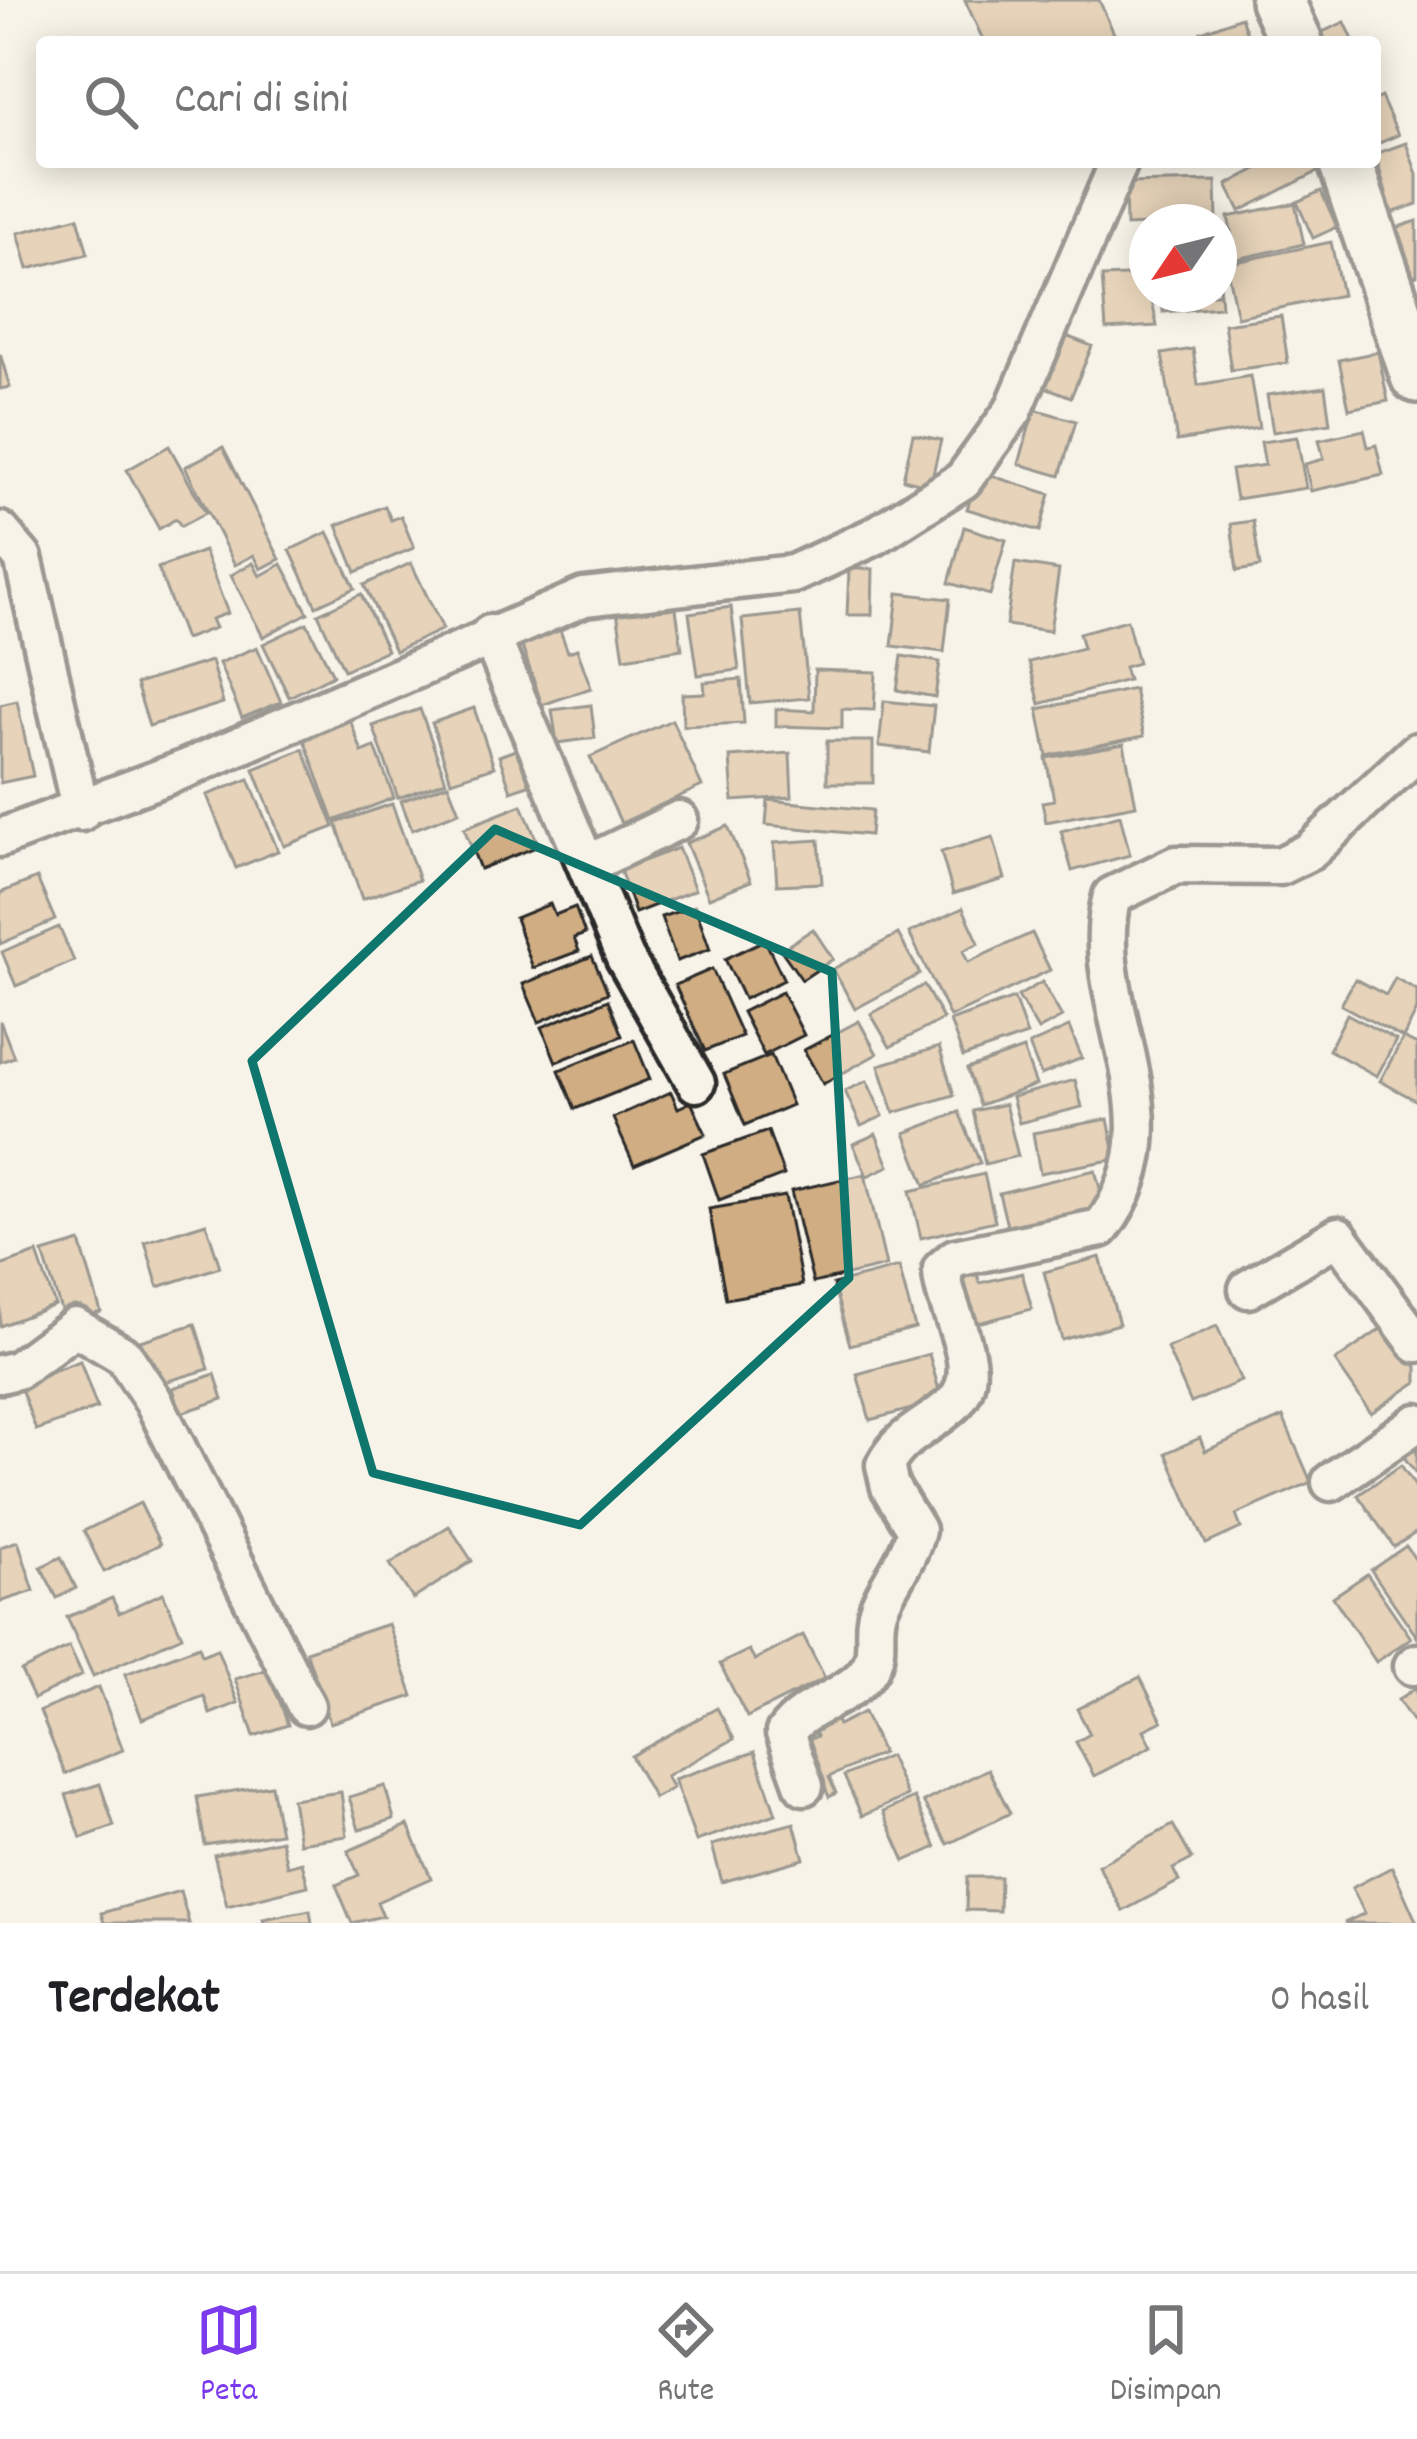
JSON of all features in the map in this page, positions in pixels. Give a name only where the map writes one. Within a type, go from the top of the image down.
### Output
[{"type":"street","points":[[0,838],[81,812],[490,634],[584,598],[793,574],[875,536],[963,480],[1013,411],[1116,168]]},
{"type":"street","points":[[1347,168],[1417,376]]},
{"type":"street","points":[[0,531],[23,558],[81,812]]},
{"type":"street","points":[[490,634],[645,1001],[696,1083]]},
{"type":"street","points":[[804,1786],[785,1733],[795,1719],[863,1678],[878,1654],[877,1611],[910,1552],[916,1530],[890,1487],[885,1465],[906,1435],[956,1401],[966,1374],[942,1269],[955,1258],[1101,1228],[1129,1184],[1134,1168],[1132,1066],[1103,929],[1112,896],[1176,866],[1280,866],[1310,851],[1417,752]]},
{"type":"street","points":[[590,863],[679,820]]},
{"type":"street","points":[[1247,1289],[1338,1236],[1417,1343]]},
{"type":"street","points":[[0,1374],[17,1370],[75,1328],[124,1356],[153,1400],[306,1706]]},
{"type":"street","points":[[1331,1482],[1417,1423]]},
{"type":"highlighted area","points":[[495,829],[832,972],[849,1278],[580,1525],[373,1473],[252,1061]]},
{"type":"building","points":[[965,0],[1099,0],[1115,36],[981,36]]},
{"type":"building","points":[[1241,17],[1248,36],[1203,36],[1201,32]]},
{"type":"building","points":[[1345,22],[1351,36],[1313,36]]},
{"type":"building","points":[[1381,97],[1398,135],[1381,142]]},
{"type":"building","points":[[1406,143],[1417,174],[1417,204],[1392,213],[1379,168],[1381,152]]},
{"type":"building","points":[[1258,168],[1319,171],[1240,211],[1227,185]]},
{"type":"building","points":[[1216,181],[1217,204],[1129,204],[1126,226],[1125,183]]},
{"type":"building","points":[[1321,191],[1337,227],[1313,238],[1297,202]]},
{"type":"building","points":[[1295,203],[1304,244],[1237,259],[1237,215]]},
{"type":"building","points":[[78,217],[88,254],[28,269],[18,233]]},
{"type":"building","points":[[1417,221],[1417,275],[1408,278],[1392,229]]},
{"type":"building","points":[[1331,242],[1342,295],[1237,317],[1237,262]]},
{"type":"building","points":[[1129,276],[1129,312],[1154,312],[1157,326],[1106,329],[1102,277]]},
{"type":"building","points":[[1281,316],[1288,363],[1231,370],[1224,324]]},
{"type":"building","points":[[1066,336],[1092,346],[1071,397],[1045,387]]},
{"type":"building","points":[[1193,349],[1198,385],[1250,376],[1259,428],[1177,441],[1162,354]]},
{"type":"building","points":[[1378,352],[1388,401],[1349,409],[1339,360]]},
{"type":"building","points":[[0,354],[10,387],[0,389]]},
{"type":"building","points":[[1325,387],[1330,423],[1273,432],[1267,395]]},
{"type":"building","points":[[1034,409],[1076,421],[1060,476],[1019,464]]},
{"type":"building","points":[[1364,430],[1368,447],[1376,445],[1383,475],[1311,491],[1305,464],[1324,459],[1319,440]]},
{"type":"building","points":[[913,434],[941,440],[930,486],[903,479]]},
{"type":"building","points":[[1297,437],[1306,488],[1236,499],[1231,470],[1265,465],[1261,442]]},
{"type":"building","points":[[169,446],[206,513],[181,526],[176,519],[159,529],[127,470]]},
{"type":"building","points":[[223,447],[280,559],[261,569],[254,555],[235,565],[185,467]]},
{"type":"building","points":[[979,472],[1050,494],[1040,531],[967,509]]},
{"type":"building","points":[[385,506],[391,520],[401,516],[414,548],[356,572],[337,525]]},
{"type":"building","points":[[1253,521],[1260,567],[1237,571],[1231,524]]},
{"type":"building","points":[[964,527],[1006,540],[990,595],[949,583]]},
{"type":"building","points":[[328,532],[355,588],[316,606],[290,550]]},
{"type":"building","points":[[204,551],[228,613],[211,619],[215,628],[185,639],[158,568]]},
{"type":"building","points":[[253,563],[260,576],[282,564],[308,613],[263,637],[231,575]]},
{"type":"building","points":[[411,563],[443,629],[395,651],[364,585]]},
{"type":"building","points":[[1015,563],[1059,570],[1050,631],[1006,625]]},
{"type":"building","points":[[849,569],[873,569],[872,615],[847,615]]},
{"type":"building","points":[[673,589],[682,649],[624,658],[615,598]]},
{"type":"building","points":[[898,593],[950,599],[944,652],[892,646]]},
{"type":"building","points":[[361,594],[387,650],[344,670],[318,614]]},
{"type":"building","points":[[731,607],[739,670],[698,675],[689,613]]},
{"type":"building","points":[[800,613],[809,698],[750,703],[742,619]]},
{"type":"building","points":[[556,619],[568,652],[577,649],[591,688],[542,705],[517,632]]},
{"type":"building","points":[[1127,620],[1138,663],[1124,667],[1128,680],[1040,704],[1029,662],[1083,648],[1079,633]]},
{"type":"building","points":[[307,623],[333,675],[289,697],[263,644]]},
{"type":"building","points":[[257,647],[281,702],[242,718],[219,663]]},
{"type":"building","points":[[902,656],[940,662],[935,697],[897,690]]},
{"type":"building","points":[[211,661],[223,703],[149,726],[136,684]]},
{"type":"building","points":[[815,670],[876,672],[874,710],[842,709],[842,728],[776,726],[776,709],[814,711]]},
{"type":"building","points":[[741,679],[744,723],[683,726],[682,694],[705,693],[704,682]]},
{"type":"building","points":[[1134,689],[1144,736],[1047,756],[1038,709]]},
{"type":"building","points":[[17,701],[33,776],[0,783],[0,705]]},
{"type":"building","points":[[884,701],[934,706],[929,752],[879,746]]},
{"type":"building","points":[[591,705],[595,738],[557,743],[552,710]]},
{"type":"building","points":[[474,708],[494,767],[451,781],[432,723]]},
{"type":"building","points":[[420,709],[446,781],[398,798],[373,726]]},
{"type":"building","points":[[349,717],[362,752],[375,747],[394,798],[334,821],[302,734]]},
{"type":"building","points":[[672,720],[702,786],[621,823],[590,757]]},
{"type":"building","points":[[827,741],[873,741],[873,783],[827,783]]},
{"type":"building","points":[[1124,744],[1136,805],[1046,822],[1042,802],[1054,800],[1046,758]]},
{"type":"building","points":[[303,749],[334,827],[284,846],[254,769]]},
{"type":"building","points":[[518,749],[531,784],[511,791],[499,756]]},
{"type":"building","points":[[790,753],[792,797],[733,801],[730,757]]},
{"type":"building","points":[[249,779],[278,851],[236,868],[207,795]]},
{"type":"building","points":[[448,784],[459,812],[412,830],[401,801]]},
{"type":"building","points":[[768,800],[872,810],[870,835],[766,825]]},
{"type":"building","points":[[392,804],[419,880],[362,899],[336,823]]},
{"type":"building","points":[[522,805],[539,846],[480,869],[464,828]]},
{"type":"building","points":[[1120,815],[1130,855],[1072,871],[1061,831]]},
{"type":"building","points":[[728,826],[751,881],[709,898],[686,843]]},
{"type":"building","points":[[993,837],[1005,879],[953,894],[941,852]]},
{"type":"building","points":[[819,840],[822,883],[777,885],[774,843]]},
{"type":"building","points":[[678,848],[695,890],[635,913],[620,870]]},
{"type":"building","points":[[37,878],[55,920],[0,944],[0,893]]},
{"type":"building","points":[[550,904],[555,915],[575,907],[585,934],[574,938],[579,951],[533,968],[515,918]]},
{"type":"building","points":[[695,906],[710,949],[677,961],[661,917]]},
{"type":"building","points":[[963,908],[979,943],[963,951],[968,962],[1032,933],[1050,970],[950,1017],[909,933]]},
{"type":"building","points":[[59,927],[74,961],[16,986],[2,952]]},
{"type":"building","points":[[813,929],[833,959],[802,980],[781,950]]},
{"type":"building","points":[[898,934],[920,974],[855,1009],[833,969]]},
{"type":"building","points":[[765,940],[784,980],[744,999],[725,959]]},
{"type":"building","points":[[592,956],[608,993],[539,1022],[523,984]]},
{"type":"building","points":[[712,969],[742,1036],[705,1051],[675,985]]},
{"type":"building","points":[[1395,978],[1417,990],[1417,1010],[1403,1038],[1341,1005],[1355,979],[1386,995]]},
{"type":"building","points":[[1042,982],[1062,1017],[1038,1030],[1018,996]]},
{"type":"building","points":[[924,985],[943,1019],[890,1047],[871,1014]]},
{"type":"building","points":[[782,992],[804,1035],[764,1055],[742,1012]]},
{"type":"building","points":[[1014,998],[1027,1035],[963,1057],[950,1021]]},
{"type":"building","points":[[608,1000],[622,1036],[556,1062],[542,1027]]},
{"type":"building","points":[[1347,1014],[1396,1040],[1377,1076],[1329,1050]]},
{"type":"building","points":[[0,1021],[14,1057],[0,1062]]},
{"type":"building","points":[[859,1021],[877,1054],[823,1084],[804,1050]]},
{"type":"building","points":[[1069,1027],[1082,1058],[1041,1075],[1029,1045]]},
{"type":"building","points":[[1403,1038],[1417,1045],[1417,1101],[1380,1081]]},
{"type":"building","points":[[634,1040],[650,1079],[575,1109],[559,1070]]},
{"type":"building","points":[[939,1047],[954,1095],[894,1113],[879,1065]]},
{"type":"building","points":[[1023,1049],[1036,1085],[980,1105],[967,1069]]},
{"type":"building","points":[[771,1055],[792,1105],[745,1125],[724,1074]]},
{"type":"building","points":[[1075,1080],[1082,1107],[1019,1123],[1012,1097]]},
{"type":"building","points":[[867,1081],[883,1116],[861,1126],[845,1091]]},
{"type":"building","points":[[671,1092],[678,1108],[691,1102],[706,1134],[634,1165],[613,1118]]},
{"type":"building","points":[[1005,1104],[1018,1156],[985,1164],[973,1111]]},
{"type":"building","points":[[959,1112],[980,1163],[925,1185],[905,1133]]},
{"type":"building","points":[[1108,1119],[1116,1159],[1040,1173],[1033,1133]]},
{"type":"building","points":[[768,1131],[784,1175],[719,1200],[703,1154]]},
{"type":"building","points":[[876,1134],[889,1166],[867,1176],[853,1144]]},
{"type":"building","points":[[1095,1170],[1106,1211],[1009,1234],[999,1193]]},
{"type":"building","points":[[865,1174],[886,1266],[813,1283],[791,1191]]},
{"type":"building","points":[[984,1174],[995,1221],[921,1238],[910,1191]]},
{"type":"building","points":[[785,1196],[802,1285],[726,1299],[709,1209]]},
{"type":"building","points":[[206,1223],[220,1267],[158,1287],[145,1242]]},
{"type":"building","points":[[80,1242],[101,1312],[65,1323],[43,1253]]},
{"type":"building","points":[[37,1253],[55,1305],[0,1326],[0,1266]]},
{"type":"building","points":[[1100,1257],[1119,1324],[1062,1340],[1044,1272]]},
{"type":"building","points":[[899,1267],[915,1328],[850,1345],[833,1284]]},
{"type":"building","points":[[976,1271],[980,1283],[1022,1273],[1032,1309],[959,1328],[946,1279]]},
{"type":"building","points":[[195,1324],[209,1369],[155,1385],[140,1341]]},
{"type":"building","points":[[1388,1324],[1417,1367],[1417,1382],[1371,1413],[1335,1361]]},
{"type":"building","points":[[1217,1326],[1241,1381],[1191,1403],[1167,1348]]},
{"type":"building","points":[[929,1354],[942,1401],[870,1420],[857,1374]]},
{"type":"building","points":[[80,1361],[97,1408],[36,1430],[19,1383]]},
{"type":"building","points":[[215,1374],[223,1399],[181,1413],[173,1388]]},
{"type":"building","points":[[1283,1417],[1311,1482],[1236,1515],[1241,1528],[1206,1544],[1166,1453],[1200,1438],[1205,1451]]},
{"type":"building","points":[[1417,1442],[1417,1475],[1401,1453]]},
{"type":"building","points":[[1401,1465],[1417,1489],[1417,1532],[1394,1547],[1358,1495]]},
{"type":"building","points":[[140,1503],[160,1544],[104,1572],[84,1531]]},
{"type":"building","points":[[449,1526],[472,1561],[413,1599],[390,1564]]},
{"type":"building","points":[[18,1541],[34,1591],[0,1602],[0,1547]]},
{"type":"building","points":[[1406,1546],[1417,1562],[1417,1637],[1371,1570]]},
{"type":"building","points":[[61,1557],[76,1588],[57,1598],[41,1567]]},
{"type":"building","points":[[1367,1574],[1411,1638],[1376,1662],[1333,1597]]},
{"type":"building","points":[[163,1593],[182,1636],[93,1676],[67,1617],[112,1598],[119,1613]]},
{"type":"building","points":[[388,1624],[413,1696],[330,1723],[306,1651]]},
{"type":"building","points":[[803,1635],[825,1678],[747,1717],[720,1664],[749,1650],[755,1660]]},
{"type":"building","points":[[199,1646],[202,1655],[217,1649],[238,1703],[210,1714],[204,1696],[142,1719],[125,1674]]},
{"type":"building","points":[[69,1647],[82,1675],[34,1699],[21,1671]]},
{"type":"building","points":[[269,1669],[288,1725],[254,1736],[235,1679]]},
{"type":"building","points":[[1140,1677],[1162,1721],[1144,1730],[1152,1746],[1094,1776],[1076,1742],[1090,1734],[1077,1709]]},
{"type":"building","points":[[99,1687],[123,1750],[65,1774],[40,1711]]},
{"type":"building","points":[[1417,1687],[1417,1728],[1398,1700]]},
{"type":"building","points":[[717,1708],[734,1739],[666,1776],[673,1788],[654,1798],[631,1756]]},
{"type":"building","points":[[831,1711],[838,1725],[864,1712],[882,1753],[829,1777],[836,1793],[829,1797],[823,1783],[815,1787],[802,1743],[817,1736],[809,1721]]},
{"type":"building","points":[[755,1752],[776,1814],[696,1841],[674,1779]]},
{"type":"building","points":[[889,1756],[907,1796],[862,1816],[844,1776]]},
{"type":"building","points":[[988,1769],[1010,1813],[948,1844],[923,1802]]},
{"type":"building","points":[[100,1784],[114,1826],[81,1838],[66,1795]]},
{"type":"building","points":[[271,1785],[280,1833],[205,1845],[197,1797]]},
{"type":"building","points":[[385,1786],[394,1819],[359,1830],[349,1797]]},
{"type":"building","points":[[341,1792],[347,1836],[299,1843],[292,1799]]},
{"type":"building","points":[[914,1798],[936,1847],[905,1861],[883,1812]]},
{"type":"building","points":[[794,1823],[804,1859],[722,1882],[712,1845]]},
{"type":"building","points":[[408,1825],[431,1878],[377,1902],[383,1916],[352,1923],[336,1885],[359,1875],[348,1851]]},
{"type":"building","points":[[1173,1825],[1192,1859],[1173,1869],[1179,1881],[1123,1911],[1098,1865]]},
{"type":"building","points":[[281,1840],[287,1866],[302,1862],[308,1886],[227,1906],[214,1855]]},
{"type":"building","points":[[1392,1867],[1417,1923],[1344,1923],[1365,1913],[1352,1888]]},
{"type":"building","points":[[967,1877],[1000,1877],[999,1911],[966,1910]]},
{"type":"building","points":[[180,1891],[189,1923],[104,1923],[101,1913]]},
{"type":"building","points":[[310,1910],[312,1923],[264,1923],[263,1919]]}]
